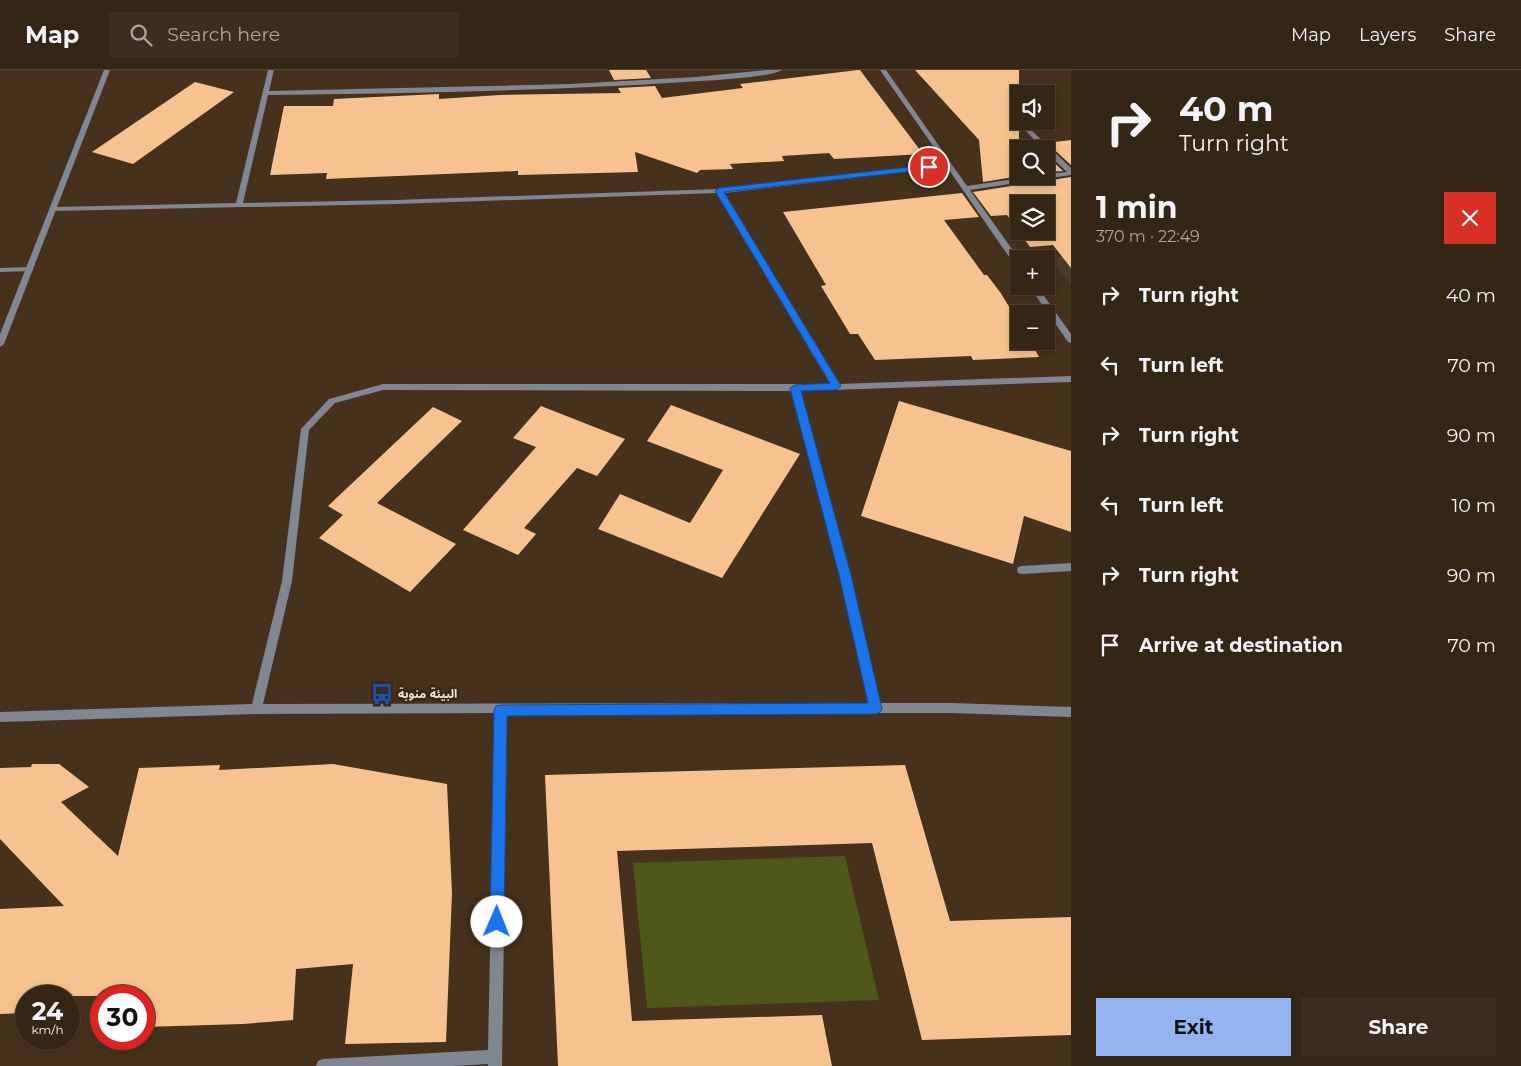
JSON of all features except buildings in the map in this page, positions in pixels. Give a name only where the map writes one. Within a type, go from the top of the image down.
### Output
[{"type":"street","points":[[0,344],[107,70]]},
{"type":"street","points":[[239,205],[271,70]]},
{"type":"street","points":[[266,93],[562,86],[680,80],[779,70]]},
{"type":"street","points":[[882,70],[1010,252]]},
{"type":"street","points":[[1028,130],[1071,172]]},
{"type":"street","points":[[53,209],[396,202],[719,191],[948,165]]},
{"type":"street","points":[[966,188],[1071,172]]},
{"type":"street","points":[[719,191],[836,386]]},
{"type":"street","points":[[0,270],[30,270]]},
{"type":"street","points":[[1040,295],[1071,340]]},
{"type":"street","points":[[256,709],[287,581],[305,429],[332,401],[384,387],[795,388],[1071,379]]},
{"type":"street","points":[[795,388],[845,575],[876,709]]},
{"type":"street","points":[[1022,570],[1071,567]]},
{"type":"street","points":[[0,717],[256,709],[952,708],[1071,712]]},
{"type":"street","points":[[323,1066],[494,1061],[501,710]]},
{"type":"shaded area","points":[[1071,255],[1071,285],[1055,265],[1055,256]]},
{"type":"green space","points":[[845,856],[879,1000],[647,1008],[633,863]]},
{"type":"place","name":"البيئة منوبة","points":[[382,694]]},
{"type":"route","points":[[497,922],[501,710],[876,709],[845,575],[795,388],[836,386],[719,191],[929,167]]}]
